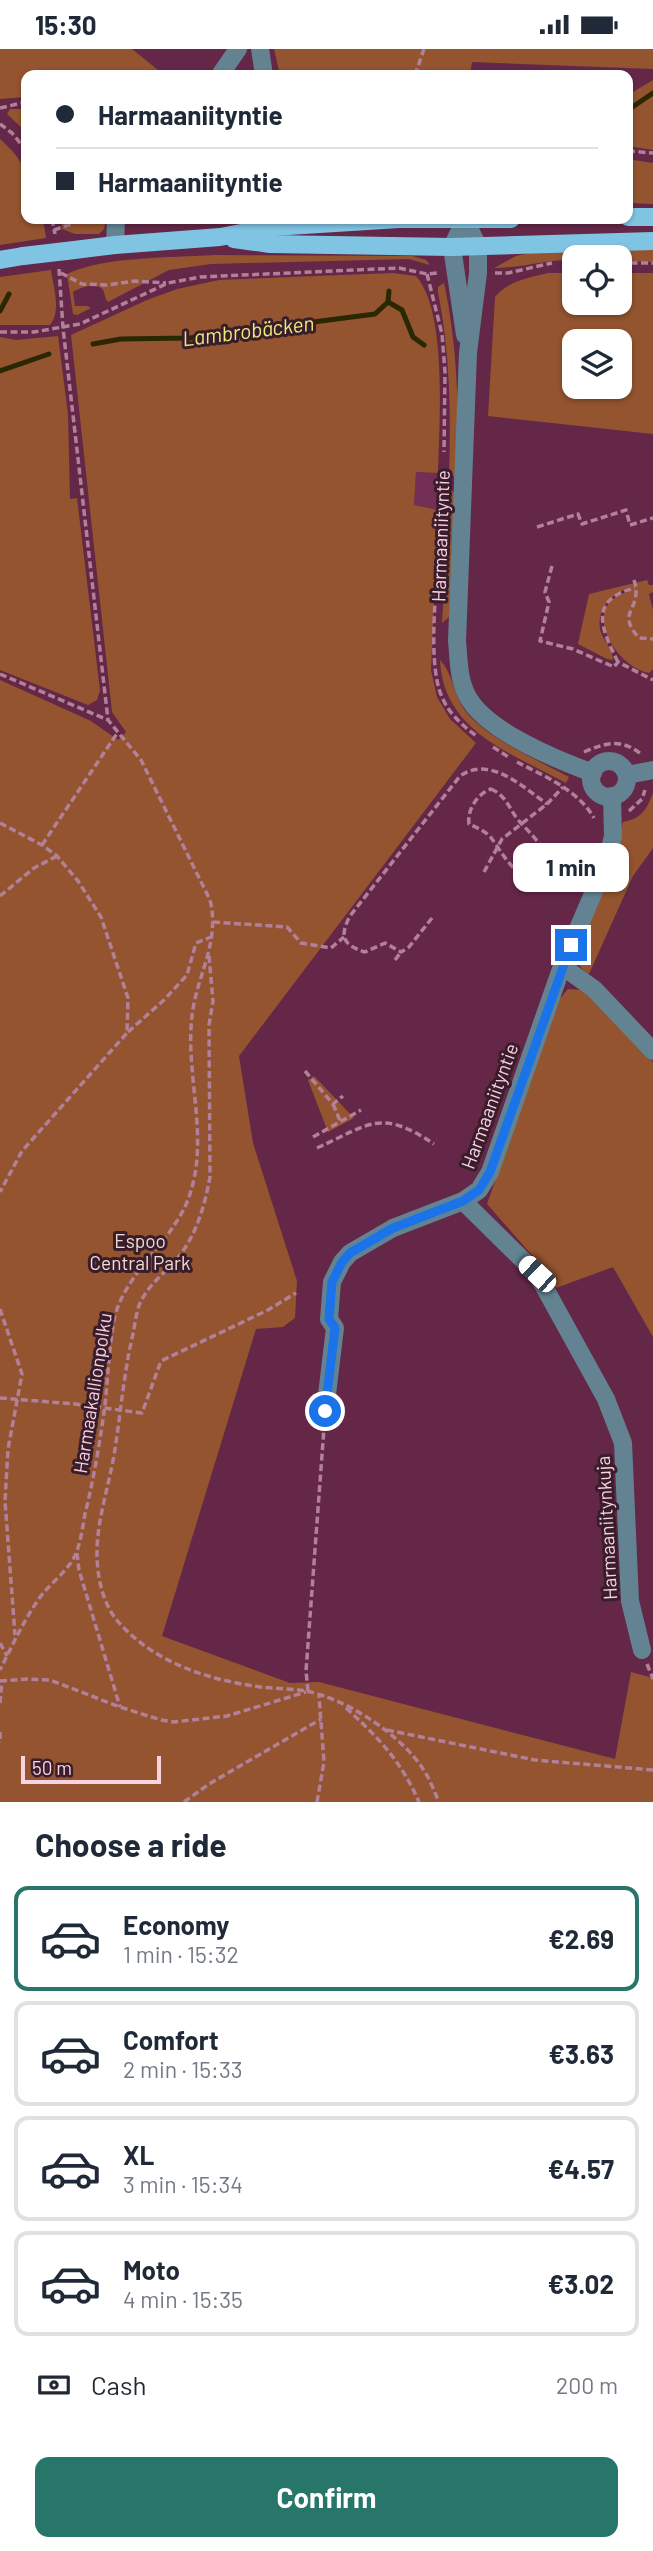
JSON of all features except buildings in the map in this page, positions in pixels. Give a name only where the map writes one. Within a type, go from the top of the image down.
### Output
[{"type":"main road","points":[[633,217],[653,217]]},
{"type":"main road","points":[[0,260],[115,245],[220,237],[272,227],[320,224]]},
{"type":"main road","points":[[220,237],[270,244],[452,247],[653,241]]},
{"type":"street","points":[[223,70],[238,49]]},
{"type":"street","points":[[260,49],[263,70]]},
{"type":"street","points":[[115,245],[116,224]]},
{"type":"street","points":[[452,247],[463,224]]},
{"type":"street","name":"Harmaaniityntie","points":[[467,224],[478,246],[478,273],[468,353],[457,641],[460,673],[468,698],[483,715],[538,750],[593,773]]},
{"type":"street","name":"Harmaaniityntie","points":[[452,247],[468,353]]},
{"type":"street","points":[[611,761],[621,764],[627,775],[623,790],[612,796],[601,795],[595,789],[591,778],[600,763],[611,761]]},
{"type":"street","points":[[627,775],[651,770]]},
{"type":"street","name":"Harmaaniityntie","points":[[325,1411],[335,1328],[329,1319],[332,1282],[342,1262],[350,1253],[393,1228],[463,1201],[479,1190],[490,1172],[562,966],[607,861],[613,836],[612,796]]},
{"type":"street","points":[[562,966],[594,989],[653,1051]]},
{"type":"street","name":"Harmaaniitynkuja","points":[[463,1201],[537,1274],[606,1399],[622,1443],[630,1601],[641,1659]]},
{"type":"path","points":[[417,70],[424,49]]},
{"type":"path","points":[[0,108],[21,103]]},
{"type":"path","points":[[0,124],[21,144]]},
{"type":"path","points":[[633,151],[653,153]]},
{"type":"path","points":[[53,224],[60,251],[63,328],[108,720]]},
{"type":"path","points":[[54,230],[71,224]]},
{"type":"path","points":[[478,273],[508,272],[559,262]]},
{"type":"path","points":[[632,263],[653,263]]},
{"type":"path","points":[[60,273],[82,284],[107,285],[135,281],[168,283],[227,274],[372,268],[399,268],[427,274],[454,273]]},
{"type":"path","points":[[427,274],[442,334],[445,372],[444,455]]},
{"type":"path","points":[[0,332],[34,332],[63,328],[97,318],[168,283]]},
{"type":"path","points":[[537,527],[578,513],[582,524],[625,510],[630,524],[653,518]]},
{"type":"path","points":[[442,511],[434,648],[436,672],[440,694],[448,708],[455,718],[482,740]]},
{"type":"path","points":[[552,566],[545,591],[549,602],[540,641],[573,649],[614,667],[618,662]]},
{"type":"path","points":[[634,580],[637,593],[629,616],[631,624],[639,638],[653,639]]},
{"type":"path","points":[[635,588],[621,592],[608,604],[601,622],[602,630],[618,662],[653,680]]},
{"type":"path","name":"Harmaakallionpolku","points":[[0,674],[108,720],[141,760],[210,900],[213,922],[206,969],[194,1008],[192,1049],[199,1142],[190,1194],[168,1237],[134,1276],[115,1318],[105,1407],[90,1497],[77,1551],[63,1575],[40,1597],[15,1637],[0,1670]]},
{"type":"path","points":[[42,845],[118,732]]},
{"type":"path","points":[[577,752],[608,742],[619,742],[645,757],[651,770]]},
{"type":"path","points":[[490,746],[563,787],[582,802],[593,816],[595,824]]},
{"type":"path","points":[[401,952],[385,943],[365,952],[354,948],[346,943],[344,927],[460,776],[468,770],[494,771],[512,778],[547,804]]},
{"type":"path","points":[[484,872],[502,839],[547,804],[563,787]]},
{"type":"path","points":[[491,789],[510,805],[521,823],[545,850],[548,869],[545,876],[534,880],[527,878],[502,857],[496,848],[486,833],[469,824],[468,815],[481,794],[491,789]]},
{"type":"path","points":[[0,823],[57,856],[78,881],[100,916],[128,998],[127,1033]]},
{"type":"path","points":[[0,896],[34,868],[57,856]]},
{"type":"path","points":[[396,960],[401,952],[410,947],[432,918]]},
{"type":"path","points":[[213,922],[287,927],[301,943],[331,948],[344,937]]},
{"type":"path","points":[[0,1192],[22,1151],[127,1033],[187,975],[196,943],[211,937]]},
{"type":"path","points":[[209,950],[214,1001],[209,1024],[212,1153],[206,1199],[195,1229],[180,1255],[147,1290],[139,1307],[120,1409],[112,1471],[98,1535],[98,1571],[102,1591],[119,1624],[152,1652],[173,1663],[218,1680],[308,1691],[342,1704],[385,1730],[411,1752],[425,1770],[439,1802]]},
{"type":"path","points":[[305,1071],[333,1104],[341,1123]]},
{"type":"path","points":[[333,1104],[343,1096]]},
{"type":"path","points":[[313,1137],[361,1110]]},
{"type":"path","points":[[317,1148],[375,1121],[403,1125],[434,1144]]},
{"type":"path","points":[[0,1398],[142,1413],[161,1361],[268,1310],[296,1293]]},
{"type":"path","points":[[0,1309],[22,1374],[8,1449],[5,1500],[15,1637]]},
{"type":"path","points":[[308,1691],[306,1671],[325,1411]]},
{"type":"path","points":[[77,1551],[79,1570],[120,1707]]},
{"type":"path","points":[[0,1643],[7,1656]]},
{"type":"path","points":[[641,1659],[650,1670]]},
{"type":"path","points":[[0,1703],[1,1681],[50,1680],[120,1707],[174,1722],[227,1716],[308,1691]]},
{"type":"path","points":[[317,1802],[324,1762],[319,1695]]},
{"type":"path","points":[[342,1704],[382,1741],[410,1782],[419,1802]]},
{"type":"path","points":[[184,1802],[209,1784],[321,1719]]},
{"type":"path","points":[[385,1730],[536,1760],[653,1770]]},
{"type":"path","points":[[0,1732],[0,1743]]},
{"type":"shaded area","points":[[416,472],[438,473],[438,510],[414,506]]},
{"type":"green space","points":[[0,49],[132,49],[158,70],[21,70],[21,97],[0,99]]},
{"type":"green space","points":[[274,49],[653,49],[653,69],[472,62],[471,70],[279,70]]},
{"type":"green space","points":[[653,80],[653,150],[633,147],[633,92]]},
{"type":"green space","points":[[10,109],[21,109],[21,127],[7,114]]},
{"type":"green space","points":[[0,139],[21,163],[21,224],[44,224],[46,238],[0,245]]},
{"type":"green space","points":[[633,160],[653,163],[653,204],[633,203]]},
{"type":"green space","points":[[62,224],[105,224],[99,234],[75,234],[62,229]]},
{"type":"green space","points":[[548,249],[562,249],[562,261],[494,268],[516,256]]},
{"type":"green space","points":[[632,250],[653,250],[653,262],[632,261]]},
{"type":"green space","points":[[214,255],[412,256],[426,260],[430,265],[409,259],[211,264],[169,270],[108,302],[101,288],[80,288],[73,292],[75,306],[91,308],[77,315],[73,314],[67,274],[82,268],[119,261]]},
{"type":"green space","points":[[51,270],[56,313],[50,325],[0,325],[0,277]]},
{"type":"green space","name":"Espoo Central Park","points":[[393,273],[416,276],[426,293],[433,315],[440,399],[438,473],[416,472],[414,505],[438,510],[431,670],[437,697],[450,719],[476,743],[239,1056],[253,1143],[297,1281],[295,1318],[283,1327],[256,1329],[162,1636],[290,1683],[319,1682],[615,1759],[631,1672],[653,1678],[653,1802],[0,1802],[0,680],[91,721],[118,740],[126,732],[112,712],[71,335],[147,300],[177,289],[219,280]]},
{"type":"green space","points":[[548,273],[562,273],[562,315],[632,315],[632,273],[653,273],[653,434],[488,416],[495,297],[512,284]]},
{"type":"green space","points":[[444,283],[457,380],[457,477],[449,475],[449,383],[438,292],[438,287]]},
{"type":"green space","points":[[58,336],[68,414],[70,499],[77,498],[100,690],[97,700],[88,705],[0,670],[0,337],[16,340]]},
{"type":"green space","points":[[450,491],[456,492],[449,617],[442,623]]},
{"type":"green space","points":[[647,580],[649,585],[653,585],[653,592],[649,594],[653,610],[653,669],[649,673],[624,659],[607,635],[604,621],[606,609],[613,599],[628,592],[629,588],[616,595],[605,605],[600,619],[602,635],[611,650],[613,660],[578,644],[589,594]]},
{"type":"green space","points":[[440,660],[462,706],[477,723],[515,749],[569,777],[566,783],[503,750],[467,723],[453,705],[444,685]]},
{"type":"green space","points":[[653,793],[653,848],[633,876],[589,974],[579,965],[577,951],[614,867],[623,822],[642,812]]},
{"type":"green space","points":[[568,989],[592,994],[653,1062],[653,1337],[613,1267],[556,1288],[544,1269],[487,1204],[558,1001]]},
{"type":"green space","points":[[314,1076],[354,1118],[328,1132],[308,1080]]},
{"type":"waterway","name":"Lambrobäcken","points":[[633,107],[653,93]]},
{"type":"waterway","name":"Lambrobäcken","points":[[93,344],[121,339],[190,338],[375,314],[388,302],[389,291]]},
{"type":"waterway","points":[[0,311],[9,294]]},
{"type":"waterway","points":[[388,302],[402,310],[413,337],[424,345]]},
{"type":"waterway","name":"Lambrobäcken","points":[[0,371],[49,354]]},
{"type":"route","points":[[325,1411],[335,1328],[329,1319],[332,1282],[342,1262],[350,1253],[393,1228],[463,1201],[479,1190],[490,1172],[571,945]]}]
